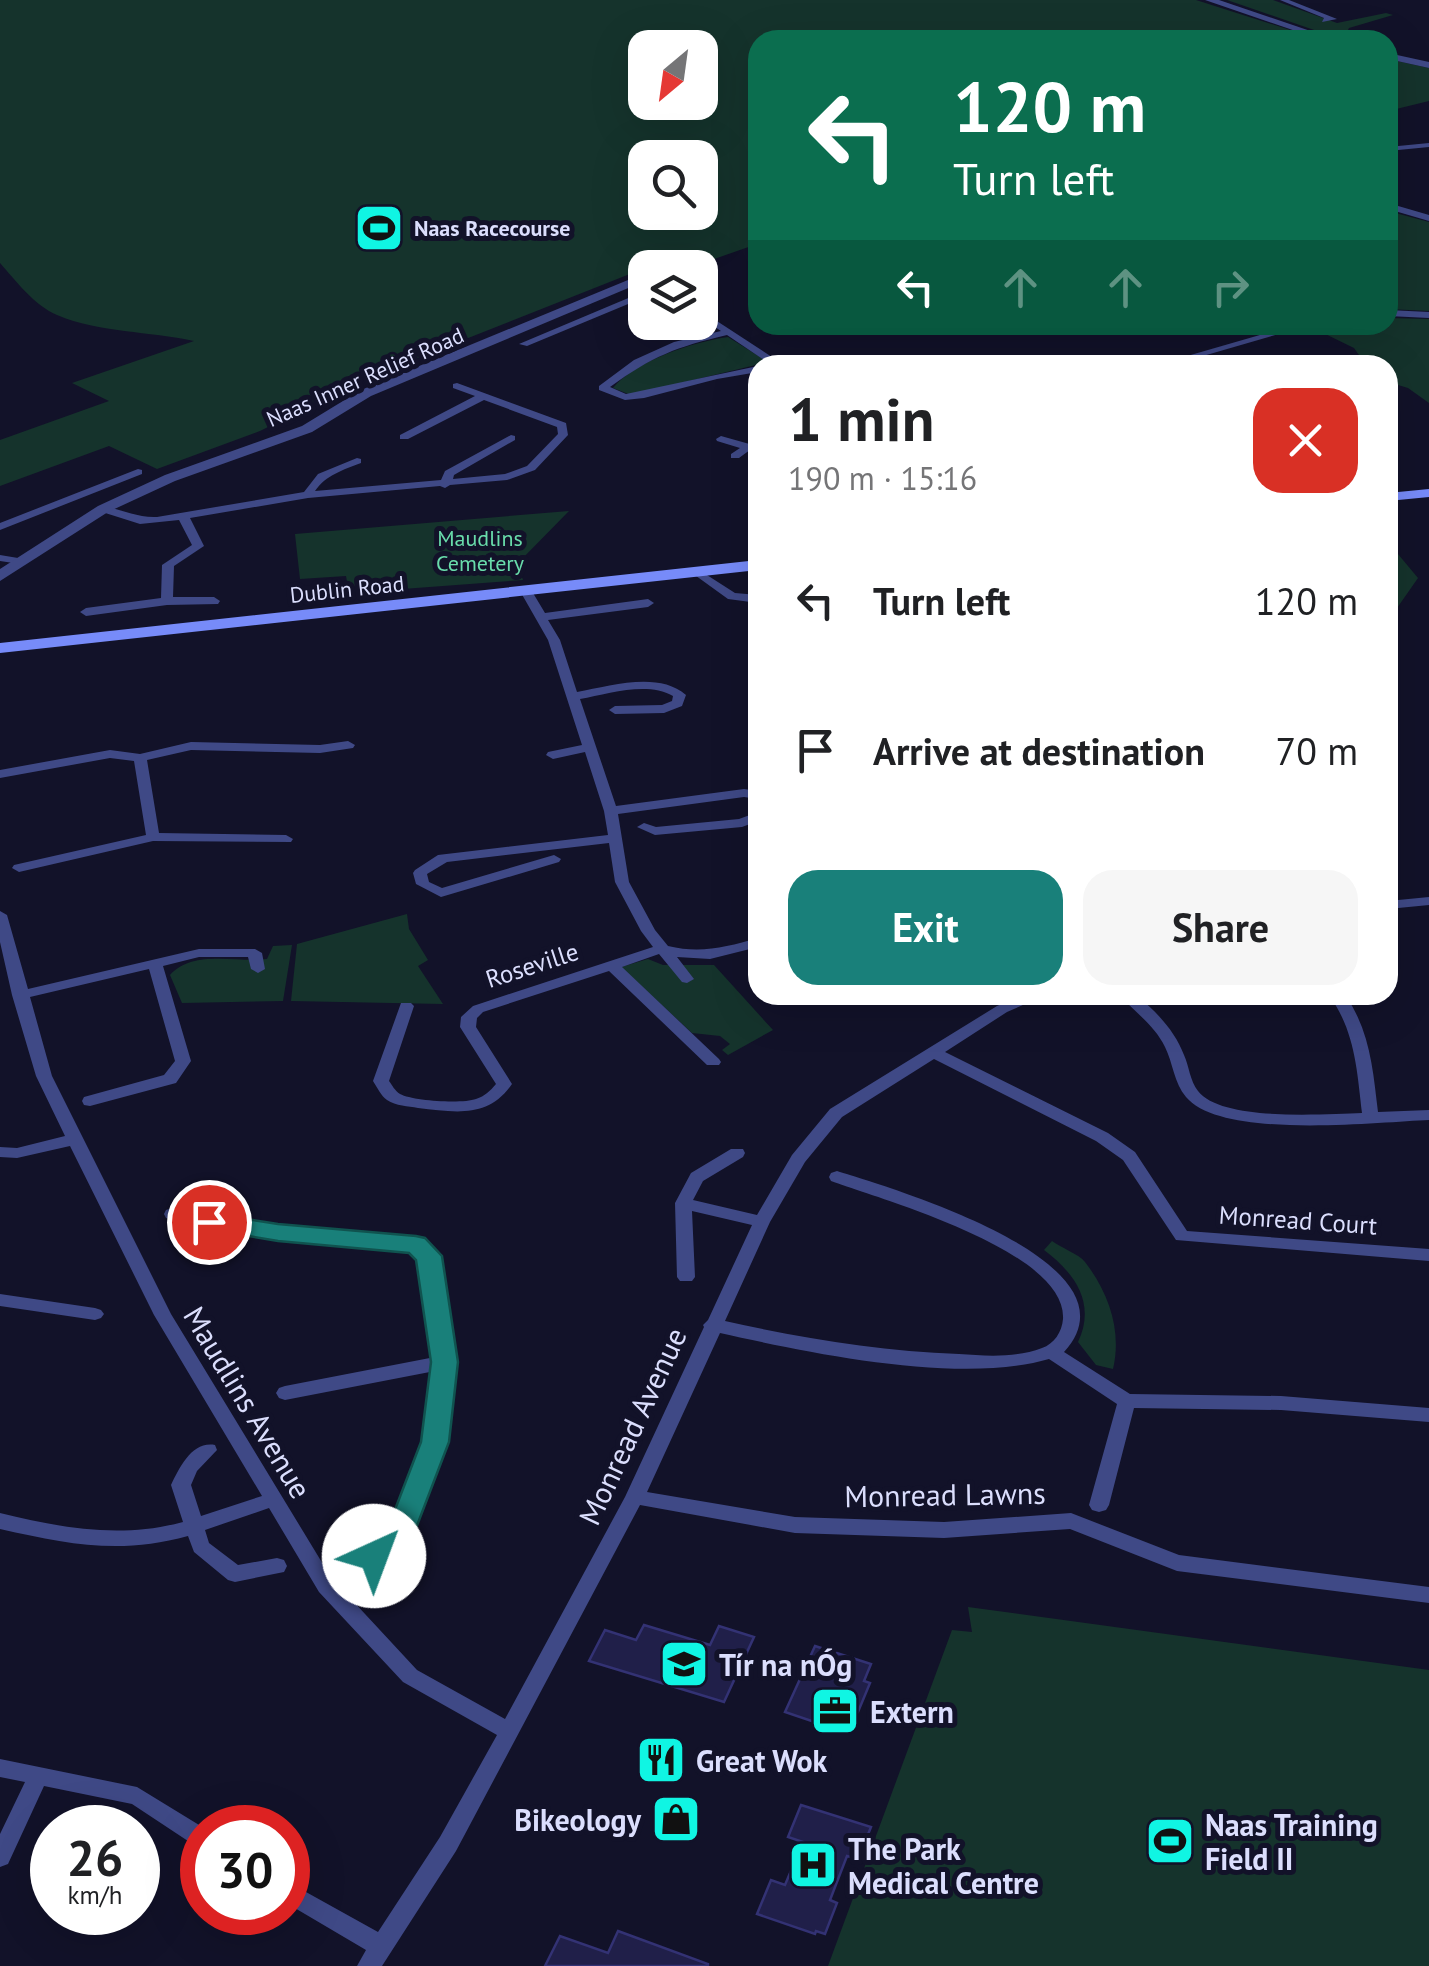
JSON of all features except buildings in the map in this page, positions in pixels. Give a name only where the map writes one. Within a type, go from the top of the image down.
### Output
[{"type":"main road","points":[[1398,496],[1429,492]]},
{"type":"main road","name":"Dublin Road","points":[[0,648],[748,566]]},
{"type":"street","points":[[1210,0],[1302,30]]},
{"type":"street","points":[[1284,0],[1334,18],[1326,20]]},
{"type":"street","points":[[1398,58],[1429,65]]},
{"type":"street","points":[[1398,148],[1429,144]]},
{"type":"street","points":[[1398,209],[1429,218]]},
{"type":"street","name":"Naas Inner Relief Road","points":[[0,576],[102,509],[170,478],[307,428],[366,393],[628,289]]},
{"type":"street","points":[[524,344],[628,291]]},
{"type":"street","points":[[1398,313],[1429,315]]},
{"type":"street","points":[[718,325],[764,355]]},
{"type":"street","points":[[729,332],[676,344],[638,362],[603,388],[625,398],[644,396],[748,371]]},
{"type":"street","points":[[1197,355],[1268,335]]},
{"type":"street","points":[[102,509],[140,520],[184,518],[308,495],[507,477],[530,468],[563,436],[562,425],[457,386]]},
{"type":"street","points":[[404,437],[483,396]]},
{"type":"street","points":[[430,424],[445,427]]},
{"type":"street","points":[[722,440],[748,445]]},
{"type":"street","points":[[446,485],[449,473],[509,444]]},
{"type":"street","points":[[736,456],[748,449]]},
{"type":"street","points":[[308,495],[312,484],[340,468],[358,467]]},
{"type":"street","points":[[0,527],[138,472]]},
{"type":"street","points":[[167,601],[168,564],[198,546],[184,518]]},
{"type":"street","points":[[0,558],[20,562]]},
{"type":"street","points":[[696,571],[732,596],[748,598]]},
{"type":"street","points":[[526,591],[554,640],[590,747],[611,811],[622,882],[661,949],[687,979]]},
{"type":"street","points":[[86,612],[167,601],[214,601]]},
{"type":"street","points":[[542,617],[648,603]]},
{"type":"street","points":[[573,696],[656,685],[673,688],[680,695],[678,703],[664,708],[615,710]]},
{"type":"street","points":[[0,774],[110,754],[140,758],[191,746],[320,749],[348,745]]},
{"type":"street","points":[[553,755],[590,747]]},
{"type":"street","points":[[140,758],[153,837]]},
{"type":"street","points":[[611,811],[748,794]]},
{"type":"street","points":[[644,826],[655,831],[748,820]]},
{"type":"street","points":[[19,868],[153,837],[286,839]]},
{"type":"street","points":[[554,859],[442,893],[423,884],[420,873],[443,858],[616,838]]},
{"type":"street","points":[[1398,904],[1429,900]]},
{"type":"street","name":"Maudlins Avenue","points":[[0,916],[44,1076],[162,1315],[326,1586],[410,1676],[507,1730]]},
{"type":"street","name":"Roseville","points":[[406,1006],[382,1081],[389,1094],[400,1100],[456,1107],[477,1105],[498,1096],[504,1084],[468,1027],[469,1017],[478,1009],[661,949],[684,955],[718,956],[748,946]]},
{"type":"street","points":[[20,995],[199,953],[255,953],[258,970]]},
{"type":"street","points":[[90,1101],[170,1080],[183,1061],[155,963]]},
{"type":"street","name":"Roseville","points":[[610,966],[714,1062]]},
{"type":"street","name":"Monread Avenue","points":[[375,1956],[448,1844],[635,1497],[712,1325],[798,1159],[836,1113],[1011,1005]]},
{"type":"street","points":[[1141,1005],[1172,1046],[1191,1094],[1207,1108],[1224,1115],[1286,1119],[1429,1115]]},
{"type":"street","points":[[1345,1005],[1361,1038],[1370,1116]]},
{"type":"street","name":"Monread Court","points":[[933,1052],[1102,1136],[1130,1156],[1182,1236],[1429,1255]]},
{"type":"street","points":[[0,1152],[18,1153],[75,1139]]},
{"type":"street","points":[[686,1276],[683,1203],[696,1177],[737,1154]]},
{"type":"street","points":[[712,1325],[792,1342],[922,1359],[1014,1360],[1051,1352],[1070,1333],[1073,1312],[1060,1287],[1034,1260],[978,1231],[837,1177]]},
{"type":"street","points":[[683,1203],[762,1222]]},
{"type":"street","points":[[172,1214],[262,1231],[416,1244],[429,1256],[445,1362],[435,1442],[398,1541],[326,1586]]},
{"type":"street","points":[[0,1300],[95,1314]]},
{"type":"street","points":[[1051,1352],[1127,1401],[1281,1403],[1429,1415]]},
{"type":"street","points":[[284,1392],[445,1362]]},
{"type":"street","points":[[1099,1505],[1127,1401]]},
{"type":"street","points":[[208,1450],[189,1467],[181,1485],[201,1547],[236,1574],[276,1566]]},
{"type":"street","name":"Monread Lawns","points":[[635,1497],[795,1525],[944,1530],[1071,1521],[1177,1562],[1429,1595]]},
{"type":"street","points":[[0,1521],[92,1538],[138,1539],[193,1526],[274,1499]]},
{"type":"street","points":[[0,1768],[137,1796],[180,1824]]},
{"type":"street","points":[[0,1857],[39,1775]]},
{"type":"street","points":[[310,1908],[375,1956]]},
{"type":"green space","name":"Naas Racecourse","points":[[0,0],[1196,0],[1290,30],[748,30],[748,247],[718,258],[718,250],[628,250],[628,275],[362,380],[260,431],[157,469],[109,446],[0,486],[0,440],[109,401],[72,383],[194,341],[90,325],[49,311],[0,263]]},
{"type":"green space","points":[[1227,0],[1273,0],[1337,23],[1393,15],[1348,30],[1314,30]]},
{"type":"green space","points":[[1398,61],[1429,68],[1429,101],[1398,109]]},
{"type":"green space","points":[[1398,214],[1429,222],[1429,311],[1398,309]]},
{"type":"green space","points":[[1398,318],[1429,319],[1429,403],[1398,385],[1398,355],[1359,355],[1354,348],[1327,335],[1398,335]]},
{"type":"green space","points":[[728,337],[757,355],[748,355],[748,367],[631,395],[613,388],[635,369],[666,354]]},
{"type":"green space","name":"Maudlins Cemetery","points":[[569,511],[517,564],[523,580],[349,593],[346,576],[300,579],[295,534]]},
{"type":"green space","points":[[1398,554],[1418,578],[1398,607]]},
{"type":"green space","points":[[407,914],[409,929],[428,960],[418,966],[443,1004],[291,1001],[297,944]]},
{"type":"green space","points":[[292,945],[283,1001],[182,1003],[170,975],[190,962],[267,959],[273,946]]},
{"type":"green space","points":[[648,959],[663,965],[714,965],[773,1030],[728,1055],[722,1050],[730,1044],[720,1036],[692,1033],[621,967]]},
{"type":"green space","points":[[1052,1241],[1082,1259],[1101,1286],[1114,1327],[1113,1369],[1096,1365],[1078,1342],[1084,1303],[1074,1280],[1044,1250]]},
{"type":"green space","points":[[968,1607],[1429,1670],[1429,1966],[828,1966],[952,1630],[972,1632]]},
{"type":"place","name":"Naas Racecourse","points":[[379,228]]},
{"type":"place","name":"Tír na nÓg","points":[[684,1664]]},
{"type":"place","name":"Extern","points":[[835,1711]]},
{"type":"place","name":"Great Wok","points":[[661,1760]]},
{"type":"place","name":"Bikeology","points":[[676,1819]]},
{"type":"place","name":"Naas Training Field II","points":[[1170,1841]]},
{"type":"place","name":"The Park Medical Centre","points":[[813,1865]]},
{"type":"route","points":[[209,1222],[246,1229],[416,1244],[429,1256],[445,1362],[435,1442],[398,1541],[374,1556]]}]
